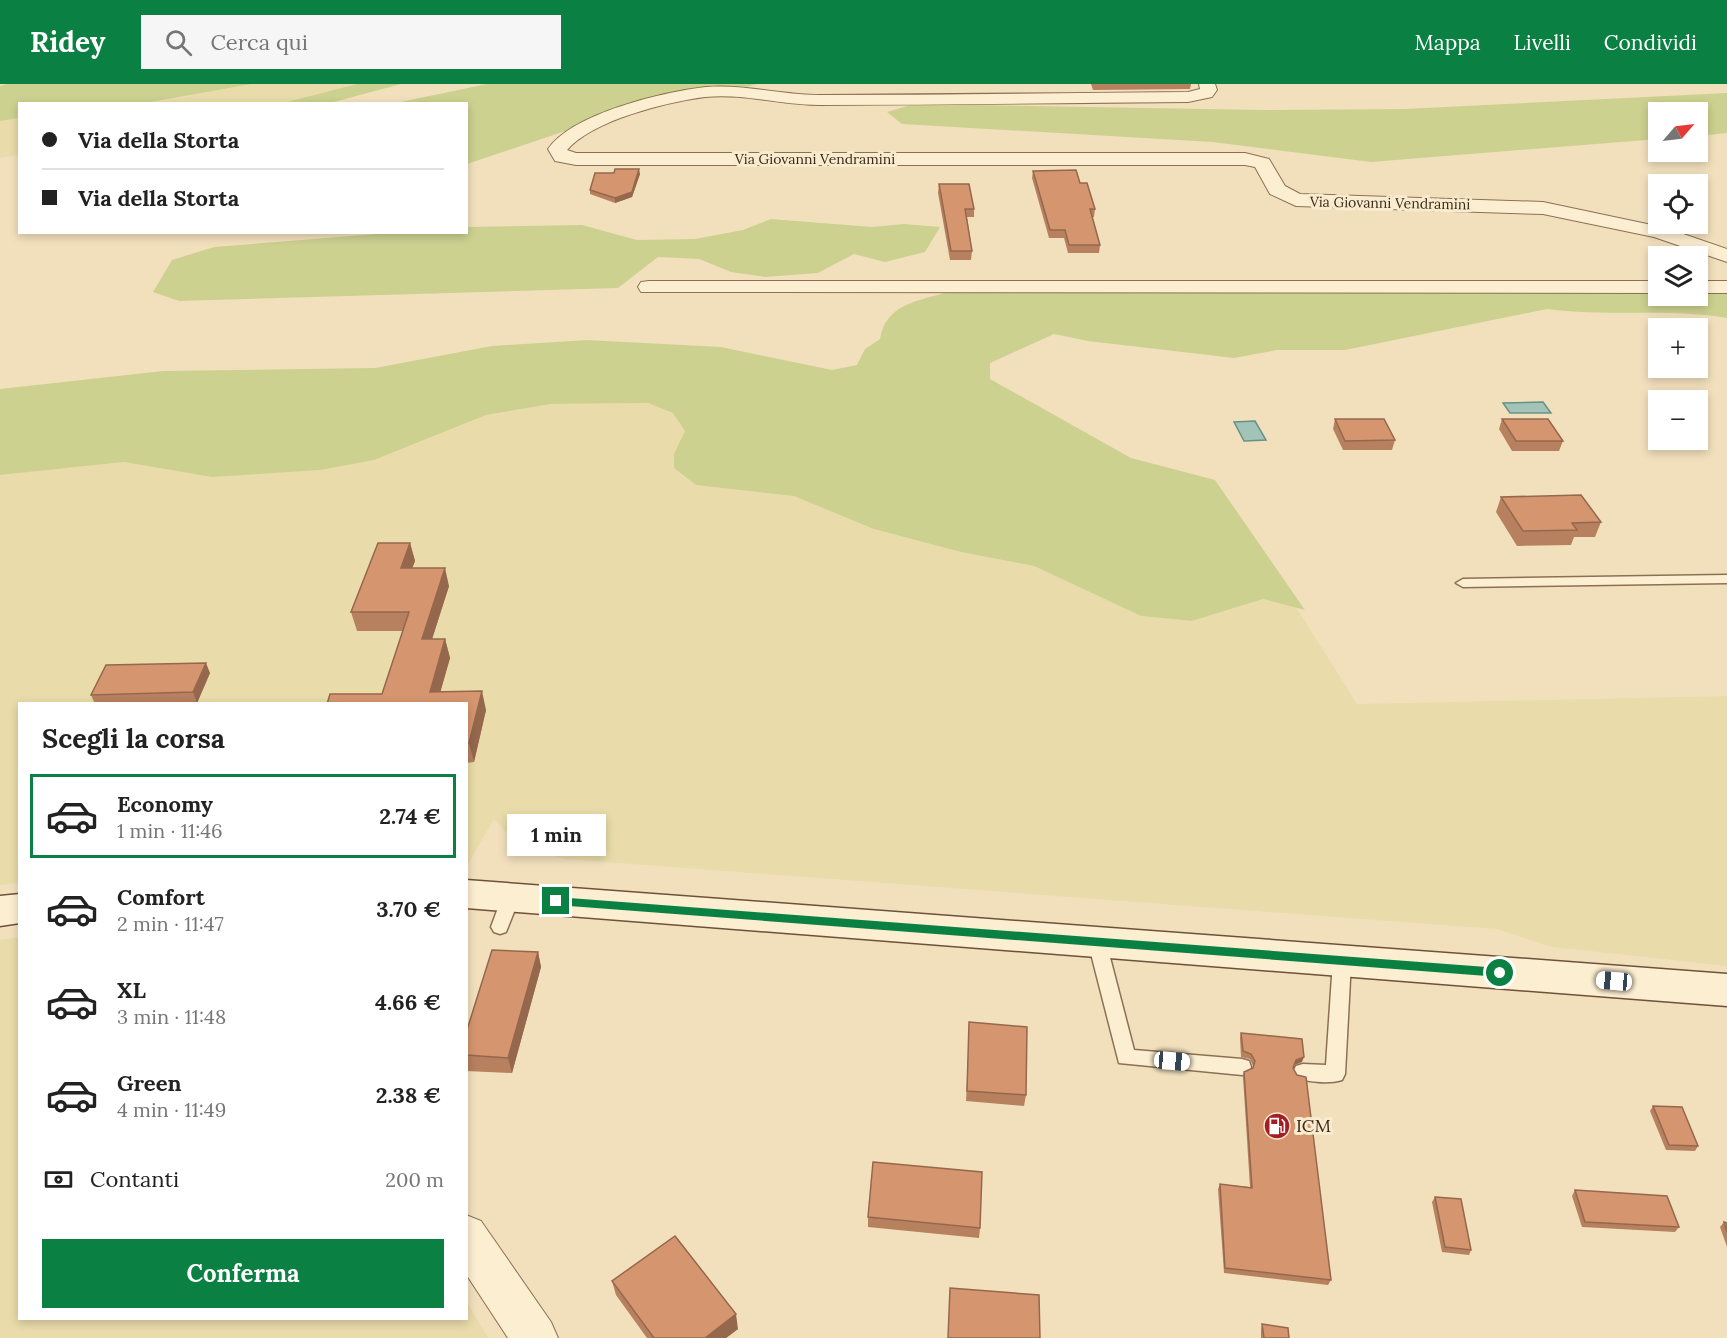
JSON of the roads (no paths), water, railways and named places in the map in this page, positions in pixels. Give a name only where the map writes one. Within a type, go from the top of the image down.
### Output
[{"type":"main road","points":[[468,895],[506,912],[1097,942],[1727,990]]},
{"type":"main road","points":[[0,911],[18,908]]},
{"type":"street","name":"Via Giovanni Vendramini","points":[[1207,84],[1209,90],[1206,93],[1188,97],[963,91],[810,100],[723,91],[703,92],[589,125],[564,140],[557,149],[562,157],[576,159],[1245,159],[1262,163],[1277,190],[1296,200],[1543,208],[1659,232],[1727,256]]},
{"type":"street","points":[[649,287],[1648,287]]},
{"type":"street","points":[[1708,287],[1727,287]]},
{"type":"street","points":[[468,1238],[534,1338]]},
{"type":"lane","points":[[1463,583],[1727,579]]},
{"type":"lane","points":[[1097,942],[1126,1057],[1242,1067]]},
{"type":"lane","points":[[1304,1072],[1335,1074],[1342,961]]},
{"type":"water","points":[[1543,402],[1551,413],[1510,413],[1503,403]]},
{"type":"water","points":[[1255,421],[1266,440],[1244,441],[1234,422]]},
{"type":"place","name":"ICM","points":[[1277,1126]]}]
